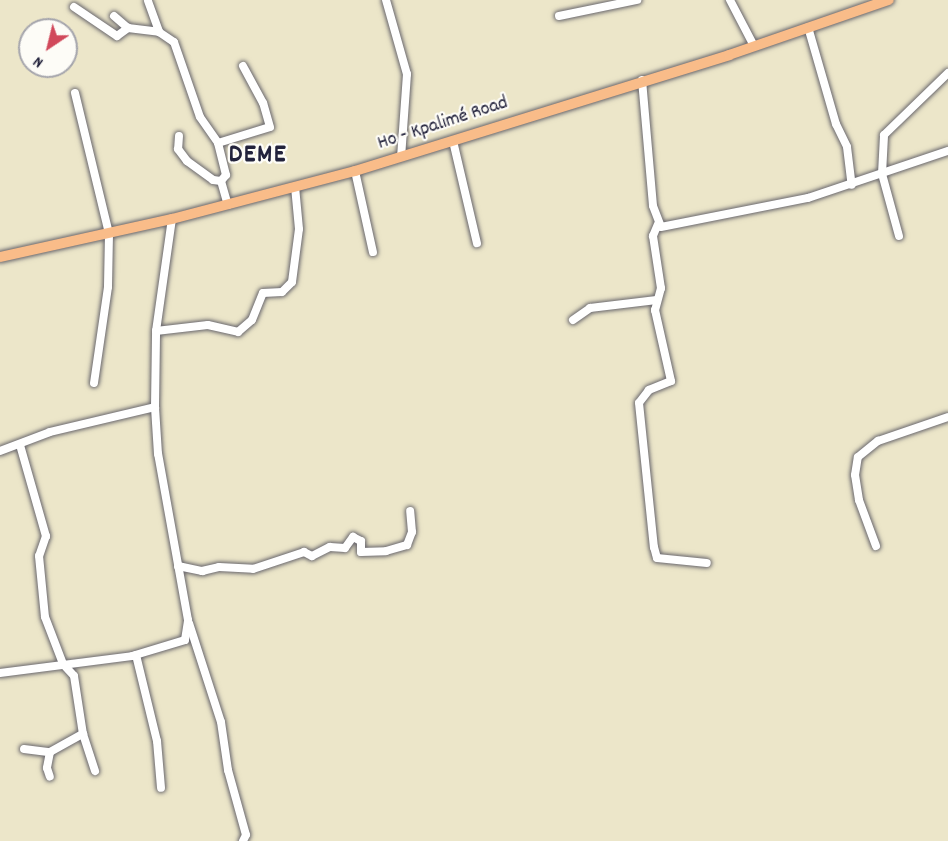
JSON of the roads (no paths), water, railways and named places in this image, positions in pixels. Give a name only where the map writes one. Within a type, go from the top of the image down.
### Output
[{"type":"main road","name":"Ho - Kpalimé Road","points":[[0,257],[172,219],[354,171],[754,46],[889,0]]},
{"type":"street","points":[[386,0],[407,74],[401,157]]},
{"type":"street","points":[[560,16],[637,0]]},
{"type":"street","points":[[730,0],[754,46]]},
{"type":"street","points":[[148,1],[159,32]]},
{"type":"street","points":[[74,7],[117,36],[128,28]]},
{"type":"street","points":[[114,16],[128,28],[159,32],[174,42],[200,117],[218,142],[226,175],[221,181]]},
{"type":"street","points":[[808,27],[836,124],[847,147],[852,185]]},
{"type":"street","points":[[218,142],[270,127],[263,103],[243,66]]},
{"type":"street","points":[[899,236],[882,174],[884,135],[948,74]]},
{"type":"street","points":[[642,80],[643,123],[658,224],[653,236],[661,288],[657,300],[656,321],[671,382],[649,390],[639,403],[654,547],[657,558],[707,563]]},
{"type":"street","points":[[75,93],[110,234],[108,287],[94,383]]},
{"type":"street","points":[[179,136],[178,149],[187,161],[213,180],[221,181]]},
{"type":"street","points":[[453,141],[477,243]]},
{"type":"street","points":[[658,224],[675,226],[852,185],[948,151]]},
{"type":"street","points":[[354,171],[373,252]]},
{"type":"street","points":[[221,181],[228,205]]},
{"type":"street","points":[[156,331],[187,324],[238,332],[252,320],[263,293],[282,292],[292,282],[298,248],[295,188]]},
{"type":"street","points":[[172,219],[156,331],[155,407],[158,453],[188,620],[221,722],[228,770],[246,839]]},
{"type":"street","points":[[573,320],[590,308],[657,300]]},
{"type":"street","points":[[0,451],[50,432],[155,407]]},
{"type":"street","points":[[876,546],[859,500],[855,475],[858,457],[878,441],[948,417]]},
{"type":"street","points":[[20,445],[46,536],[39,556],[40,590],[45,616],[63,664],[74,676],[83,734],[95,771]]},
{"type":"street","points":[[178,566],[202,572],[219,567],[253,569],[304,552],[312,556],[330,547],[345,548],[353,537],[361,541],[362,552],[386,550],[407,545],[412,532],[410,512]]},
{"type":"street","points":[[0,673],[136,655],[185,640],[188,620]]},
{"type":"street","points":[[136,655],[157,741],[161,788]]},
{"type":"street","points":[[24,749],[50,752],[83,734]]},
{"type":"street","points":[[50,752],[47,768],[50,777]]},
{"type":"district","name":"DEME","points":[[258,156]]}]
